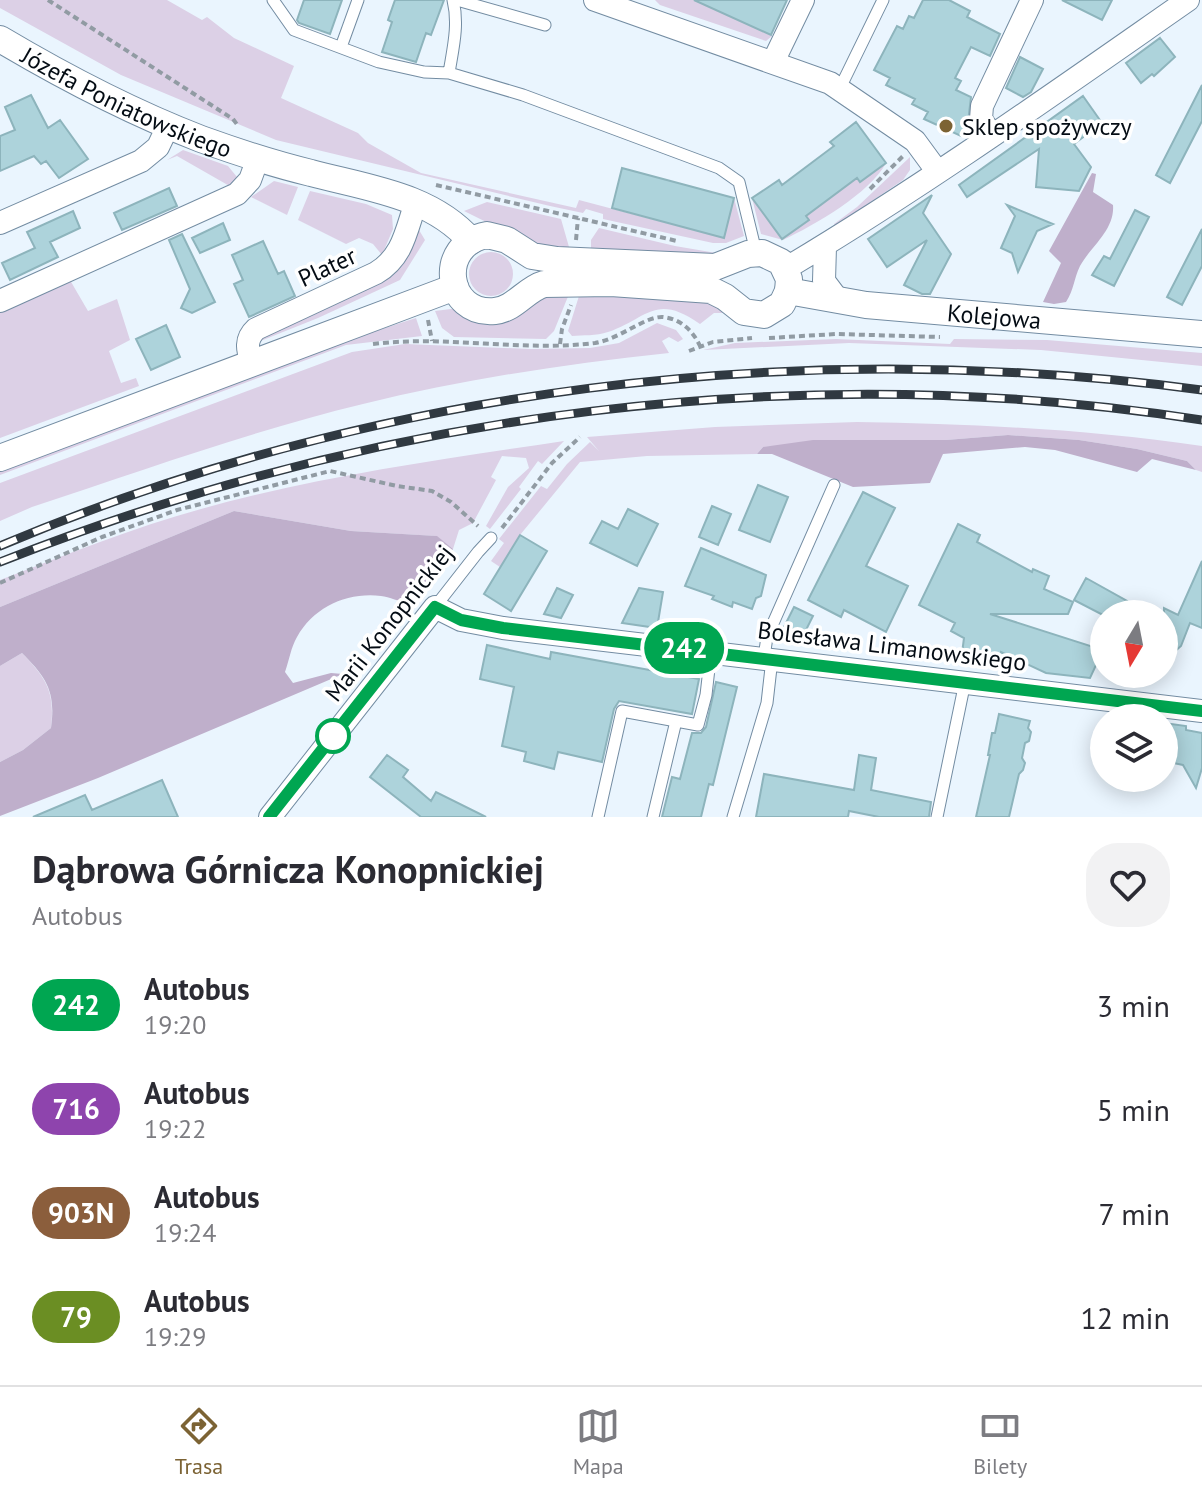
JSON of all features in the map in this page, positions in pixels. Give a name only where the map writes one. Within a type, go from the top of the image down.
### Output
[{"type":"street","points":[[595,0],[640,9],[840,88],[915,141],[937,171]]},
{"type":"street","points":[[773,62],[803,0]]},
{"type":"street","points":[[992,136],[981,119],[982,106],[1032,0]]},
{"type":"street","points":[[756,252],[726,264],[703,267],[549,260],[526,253],[500,237],[487,235],[471,241],[460,251],[454,262],[452,278],[466,303],[492,312],[510,306],[535,287],[550,283],[611,283],[702,289],[721,295],[744,312],[756,315],[777,309],[787,280],[825,247],[1188,0]]},
{"type":"street","name":"Józefa Poniatowskiego","points":[[0,39],[99,94],[168,126],[258,158],[426,193],[439,213],[471,241]]},
{"type":"street","points":[[0,223],[141,161],[158,147],[168,126]]},
{"type":"street","name":"Józefa Poniatowskiego","points":[[0,301],[237,194],[250,180],[258,158]]},
{"type":"street","name":"Plater","points":[[252,363],[248,347],[256,329],[391,263],[426,193]]},
{"type":"street","points":[[825,247],[824,281],[839,301]]},
{"type":"street","name":"Kolejowa","points":[[756,252],[775,257],[787,280],[839,301],[1202,334]]},
{"type":"street","points":[[0,458],[455,287]]},
{"type":"street","name":"Bolesława Limanowskiego","points":[[435,607],[461,620],[494,626],[1202,711]]},
{"type":"street","name":"Marii Konopnickiej","points":[[270,817],[435,607]]},
{"type":"lane","points":[[273,0],[294,30],[379,62],[424,72],[449,73],[523,95],[719,168],[739,182],[756,252]]},
{"type":"lane","points":[[341,47],[358,0]]},
{"type":"lane","points":[[449,73],[456,32],[455,0],[545,25]]},
{"type":"lane","points":[[840,88],[883,0]]},
{"type":"lane","points":[[733,817],[767,703],[767,637],[834,485]]},
{"type":"lane","name":"Marii Konopnickiej","points":[[435,607],[491,538]]},
{"type":"lane","points":[[598,817],[622,711],[698,725],[706,695],[711,651]]},
{"type":"lane","points":[[937,817],[966,681]]},
{"type":"lane","points":[[653,817],[676,721]]},
{"type":"path","points":[[48,0],[233,119],[243,132]]},
{"type":"path","points":[[867,191],[908,152]]},
{"type":"path","points":[[461,199],[463,191]]},
{"type":"path","points":[[426,193],[463,191],[685,243]]},
{"type":"path","points":[[560,344],[563,324],[574,297]]},
{"type":"path","points":[[426,314],[432,341],[560,344],[607,341],[650,319],[663,317],[685,325],[700,346]]},
{"type":"path","points":[[689,351],[731,339],[836,334],[948,336]]},
{"type":"path","points":[[491,538],[552,463],[580,437]]},
{"type":"path","points":[[0,583],[102,537],[177,510],[330,471],[432,491],[451,502],[478,526]]},
{"type":"shaded area","points":[[0,0],[167,0],[202,20],[207,17],[234,38],[294,66],[281,98],[358,133],[368,143],[421,173],[576,208],[579,200],[723,238],[734,198],[744,236],[726,243],[713,243],[603,219],[603,214],[586,209],[583,213],[550,206],[276,140],[121,75],[0,8]]},
{"type":"shaded area","points":[[655,0],[694,0],[772,36],[766,41],[660,5]]},
{"type":"shaded area","points":[[183,150],[228,166],[237,177],[233,188],[177,156],[167,160]]},
{"type":"shaded area","points":[[910,157],[910,170],[903,180],[835,226],[834,224],[857,207]]},
{"type":"shaded area","points":[[886,163],[855,197],[810,226],[783,240],[761,234],[752,198],[783,239],[808,221],[806,216],[857,178],[861,182]]},
{"type":"shaded area","points":[[1092,173],[1096,174],[1093,192],[1113,205],[1110,222],[1080,266],[1066,302],[1043,302],[1061,263],[1049,251]]},
{"type":"shaded area","points":[[274,181],[298,187],[287,215],[251,197]]},
{"type":"shaded area","points":[[310,191],[366,204],[392,215],[393,229],[382,255],[373,244],[359,238],[346,244],[298,220]]},
{"type":"shaded area","points":[[487,202],[561,219],[571,254],[543,250],[464,211]]},
{"type":"shaded area","points":[[416,225],[425,240],[400,280],[258,342],[258,335],[377,278]]},
{"type":"shaded area","points":[[599,228],[728,255],[591,254],[591,240]]},
{"type":"shaded area","points":[[491,252],[506,259],[513,274],[506,289],[491,296],[476,289],[469,274],[476,259]]},
{"type":"shaded area","points":[[67,275],[88,311],[117,299],[130,340],[109,351],[121,383],[136,378],[139,386],[0,438],[0,306]]},
{"type":"shaded area","points":[[569,294],[554,331],[546,339],[454,337],[442,328],[435,311]]},
{"type":"shaded area","points":[[694,295],[729,313],[714,313],[700,324],[672,310],[661,309],[603,333],[572,336],[568,331],[579,296]]},
{"type":"shaded area","points":[[416,318],[422,336],[346,345],[0,475],[0,469],[347,340]]},
{"type":"shaded area","points":[[657,323],[676,330],[683,339],[678,342],[669,337],[662,341],[669,353],[515,373],[363,404],[196,452],[32,507],[0,521],[0,483],[352,352],[405,344],[590,348],[619,343]]},
{"type":"shaded area","points":[[836,339],[950,344],[954,339],[1047,340],[1202,353],[1202,366],[1041,350],[849,343],[703,350],[735,343]]},
{"type":"shaded area","points":[[857,422],[1030,428],[1202,446],[1202,472],[1187,461],[1137,449],[1079,440],[1008,435],[763,447],[757,454],[647,456],[580,462],[520,535],[500,567],[491,561],[504,543],[499,539],[541,486],[547,489],[590,442],[599,451],[587,437],[715,427]]},
{"type":"shaded area","points":[[1008,435],[1079,440],[1137,449],[1187,461],[1196,470],[1152,459],[1137,472],[1055,450],[1025,447],[943,454],[930,483],[853,487],[772,454],[757,454],[763,447],[813,440],[946,440]]},
{"type":"shaded area","points":[[564,441],[542,464],[538,461],[490,529],[486,526],[508,487],[529,468],[526,458],[502,456],[491,477],[496,480],[473,523],[459,530],[453,549],[436,536],[351,531],[234,511],[0,607],[0,580],[175,516],[336,478]]},
{"type":"shaded area","points":[[234,511],[351,531],[437,536],[453,549],[433,584],[417,600],[409,602],[381,596],[356,596],[322,610],[304,626],[293,645],[285,672],[293,683],[331,673],[343,674],[0,816],[0,762],[23,750],[51,728],[52,705],[48,686],[22,653],[0,666],[0,607]]},
{"type":"shaded area","points":[[22,653],[47,687],[52,705],[51,728],[23,750],[0,762],[0,666]]},
{"type":"building","points":[[304,0],[342,0],[330,34],[299,23],[297,20]]},
{"type":"building","points":[[395,0],[444,0],[431,35],[426,33],[416,62],[382,52],[392,22],[388,20]]},
{"type":"building","points":[[694,0],[787,0],[771,35]]},
{"type":"building","points":[[923,0],[949,0],[970,11],[967,17],[1000,34],[990,56],[971,47],[955,78],[961,81],[956,90],[971,97],[968,122],[961,136],[924,119],[928,112],[912,104],[915,99],[886,85],[890,78],[874,70],[897,26],[903,29],[909,16],[914,18]]},
{"type":"building","points":[[1062,0],[1112,0],[1102,20]]},
{"type":"building","points":[[1160,38],[1175,57],[1141,83],[1126,63]]},
{"type":"building","points":[[1020,57],[1043,69],[1031,92],[1023,97],[1006,88]]},
{"type":"building","points":[[1202,85],[1202,121],[1170,183],[1156,175]]},
{"type":"building","points":[[31,95],[48,128],[60,120],[88,159],[59,178],[46,161],[41,164],[34,156],[0,171],[0,136],[15,130],[5,107]]},
{"type":"building","points":[[1083,96],[1102,123],[1074,144],[1091,167],[1079,191],[1036,187],[1039,149],[967,197],[959,185]]},
{"type":"building","points":[[856,122],[886,163],[860,182],[857,178],[806,216],[809,220],[782,239],[752,198],[779,180],[782,185],[834,146],[830,142]]},
{"type":"building","points":[[622,168],[734,198],[724,238],[612,208]]},
{"type":"building","points":[[169,188],[177,206],[122,230],[114,213]]},
{"type":"building","points":[[932,195],[923,213],[951,254],[930,294],[922,294],[904,285],[927,240],[887,267],[868,239]]},
{"type":"building","points":[[1007,205],[1053,224],[1037,231],[1018,272],[1012,253],[1001,248],[1015,216]]},
{"type":"building","points":[[1135,210],[1149,217],[1114,286],[1092,275],[1104,256],[1110,259]]},
{"type":"building","points":[[73,211],[80,228],[50,242],[58,257],[10,280],[2,263],[35,248],[27,232]]},
{"type":"building","points":[[223,223],[230,240],[200,253],[192,238]]},
{"type":"building","points":[[1202,229],[1202,266],[1182,305],[1167,297]]},
{"type":"building","points":[[182,234],[215,302],[192,313],[181,308],[190,289],[169,240]]},
{"type":"building","points":[[263,241],[278,274],[284,271],[295,296],[249,317],[234,284],[243,280],[232,255]]},
{"type":"building","points":[[166,325],[180,357],[151,370],[136,339]]},
{"type":"building","points":[[758,485],[788,497],[770,542],[739,530]]},
{"type":"building","points":[[863,492],[895,508],[866,566],[908,586],[886,632],[844,610],[841,617],[808,600]]},
{"type":"building","points":[[712,506],[731,514],[718,545],[699,537]]},
{"type":"building","points":[[628,509],[658,524],[637,566],[590,543],[602,521],[618,529]]},
{"type":"building","points":[[958,524],[980,535],[977,542],[1032,572],[1033,569],[1049,576],[1044,589],[1073,602],[1068,614],[990,614],[1090,646],[1090,678],[1046,673],[1001,652],[999,667],[961,661],[964,638],[951,631],[955,623],[919,605]]},
{"type":"building","points":[[520,535],[547,551],[511,611],[484,594]]},
{"type":"building","points":[[701,548],[766,575],[761,596],[756,598],[752,609],[733,602],[732,607],[712,599],[714,596],[685,586]]},
{"type":"building","points":[[1202,561],[1202,628],[1190,623],[1178,649],[1178,615]]},
{"type":"building","points":[[1086,578],[1125,600],[1090,600],[1090,608],[1074,600]]},
{"type":"building","points":[[557,588],[573,595],[561,618],[544,614]]},
{"type":"building","points":[[639,588],[663,592],[657,628],[622,623]]},
{"type":"building","points":[[794,607],[813,616],[802,638],[783,629]]},
{"type":"building","points":[[487,645],[550,659],[551,652],[699,679],[692,714],[619,701],[614,709],[602,762],[558,752],[554,769],[524,761],[526,752],[502,746],[514,687],[480,679]]},
{"type":"building","points":[[716,682],[737,687],[713,785],[709,784],[701,817],[662,817],[672,777],[680,779],[692,733],[701,733],[706,727]]},
{"type":"building","points":[[999,714],[1030,721],[1028,728],[1031,732],[1022,758],[1025,763],[1019,774],[1009,817],[976,817],[992,733],[995,733]]},
{"type":"building","points":[[1178,725],[1202,733],[1202,768],[1196,788],[1183,765],[1178,764]]},
{"type":"building","points":[[387,755],[408,770],[403,777],[431,801],[436,792],[486,817],[421,817],[370,777]]},
{"type":"building","points":[[859,755],[876,758],[871,790],[931,802],[929,817],[879,817],[849,811],[848,817],[756,817],[764,774],[854,790]]},
{"type":"building","points":[[162,780],[178,817],[33,817],[85,795],[92,810]]},
{"type":"railway","points":[[0,546],[143,491],[289,447],[439,413],[590,388],[743,374],[896,369],[1049,375],[1202,390]]},
{"type":"railway","points":[[0,562],[144,510],[291,468],[441,435],[592,411],[744,398],[897,395],[1050,402],[1202,420]]},
{"type":"bus line","name":"242","points":[[269,817],[435,607],[461,620],[503,628],[1202,711]]},
{"type":"place","name":"Sklep spożywczy","points":[[946,126]]}]
